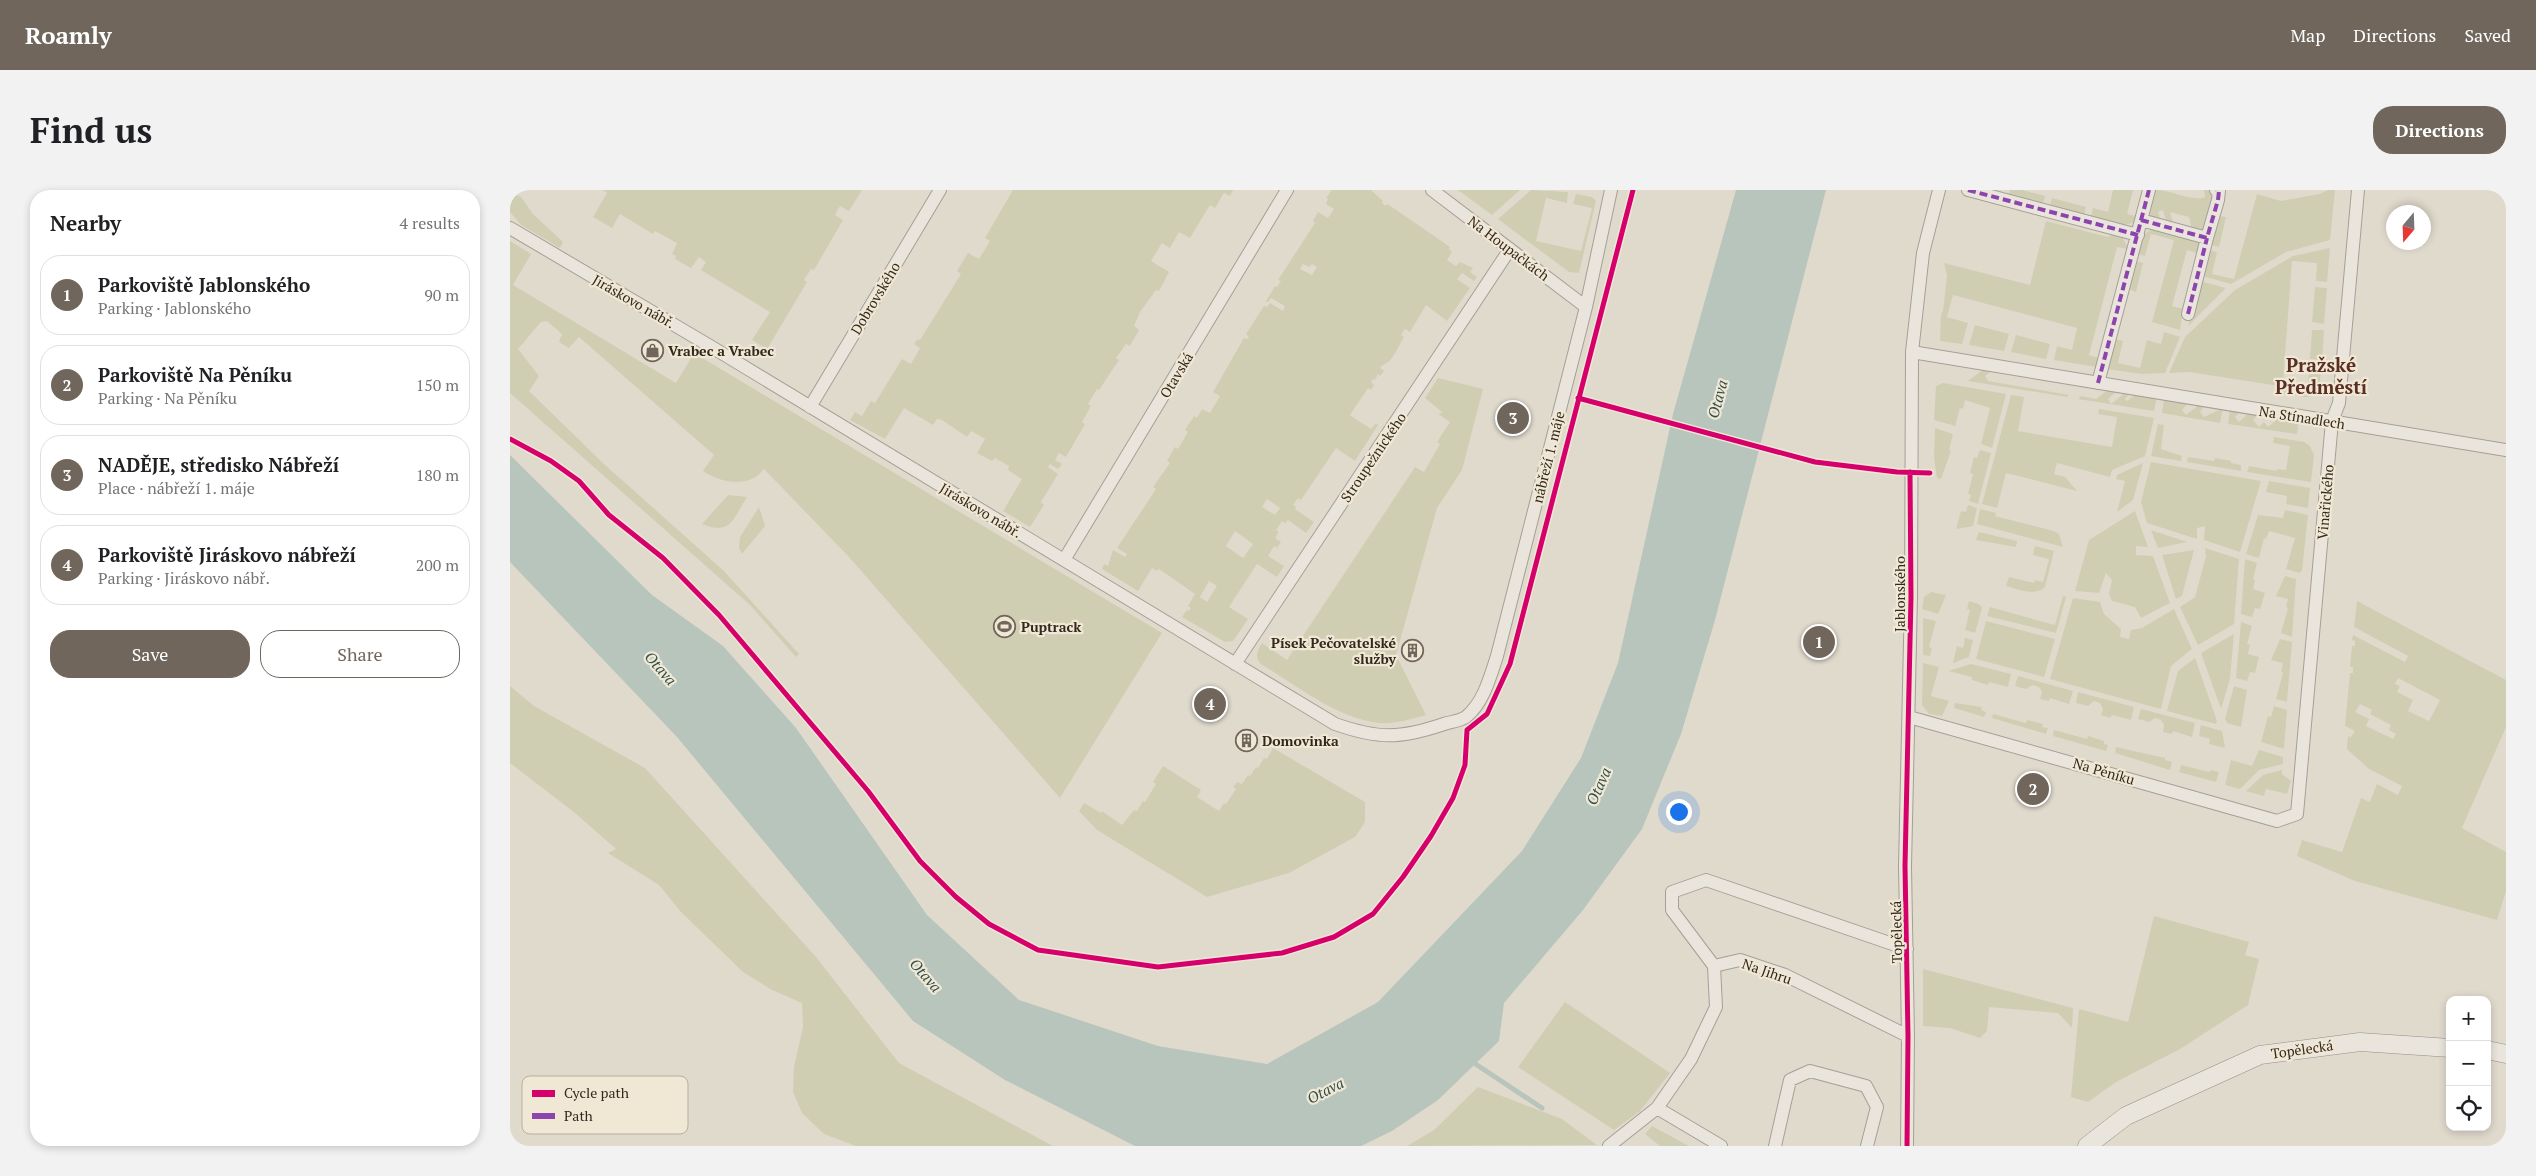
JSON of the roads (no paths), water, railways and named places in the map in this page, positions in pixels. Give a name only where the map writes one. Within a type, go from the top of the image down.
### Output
[{"type":"street","name":"Dobrovského","points":[[810,406],[940,190]]},
{"type":"street","name":"Otavská","points":[[1064,560],[1287,190]]},
{"type":"street","name":"Na Houpačkách","points":[[1432,190],[1586,307]]},
{"type":"street","name":"nábřeží 1. máje","points":[[1465,717],[1484,693],[1497,656],[1586,307],[1612,190]]},
{"type":"street","name":"Jablonského","points":[[1909,717],[1912,352],[1923,254],[1938,190]]},
{"type":"street","points":[[1968,190],[2138,234]]},
{"type":"street","points":[[2098,383],[2149,190]]},
{"type":"street","points":[[2188,314],[2218,200],[2218,191],[2216,190]]},
{"type":"street","name":"Vinařického","points":[[2297,814],[2332,421],[2339,403],[2358,190]]},
{"type":"street","points":[[2141,220],[2207,238]]},
{"type":"street","name":"Jiráskovo nábř.","points":[[510,228],[810,406],[1335,724],[1363,734],[1382,737],[1422,732],[1465,717]]},
{"type":"street","name":"Stroupežnického","points":[[1235,664],[1510,249]]},
{"type":"street","name":"Na Stínadlech","points":[[1912,352],[2506,450]]},
{"type":"street","name":"Na Pěníku","points":[[1909,717],[2278,821],[2297,814]]},
{"type":"street","name":"Topělecká","points":[[1907,1146],[1906,866],[1909,717]]},
{"type":"street","name":"Topělecká","points":[[1714,966],[1672,910],[1672,892],[1706,880],[1907,949]]},
{"type":"street","name":"Na Jihru","points":[[1714,966],[1740,960],[1785,975],[1908,1036]]},
{"type":"street","points":[[1609,1146],[1656,1108],[1691,1059],[1716,1007],[1714,966]]},
{"type":"street","name":"Topělecká","points":[[2087,1146],[2126,1116],[2260,1055],[2360,1042],[2446,1048]]},
{"type":"street","points":[[2491,1051],[2506,1054]]},
{"type":"street","points":[[1775,1146],[1790,1080],[1810,1072],[1866,1086],[1877,1107],[1867,1146]]},
{"type":"street","points":[[1656,1108],[1721,1146]]},
{"type":"water","name":"Otava","points":[[1736,190],[1826,190],[1715,620],[1681,734],[1642,829],[1583,910],[1504,1003],[1499,1041],[1438,1100],[1392,1131],[1361,1146],[1135,1146],[1005,1080],[913,1021],[677,737],[510,562],[510,455],[652,595],[723,646],[796,728],[927,915],[1019,1000],[1158,1046],[1267,1064],[1378,1002],[1522,851],[1581,758],[1618,663],[1673,414]]},
{"type":"waterway","points":[[1471,1061],[1542,1108]]},
{"type":"place","name":"Vrabec a Vrabec","points":[[652,350]]},
{"type":"place","name":"NADĚJE, středisko Nábřeží","points":[[1513,418]]},
{"type":"place","name":"Puptrack","points":[[1005,626]]},
{"type":"place","name":"Parkoviště Jablonského","points":[[1819,642]]},
{"type":"place","name":"Písek Pečovatelské služby","points":[[1412,650]]},
{"type":"place","name":"Parkoviště Jiráskovo nábřeží","points":[[1210,704]]},
{"type":"place","name":"Domovinka","points":[[1246,740]]},
{"type":"place","name":"Parkoviště Na Pěníku","points":[[2033,789]]},
{"type":"district","name":"Pražské Předměstí","points":[[2321,375]]}]
